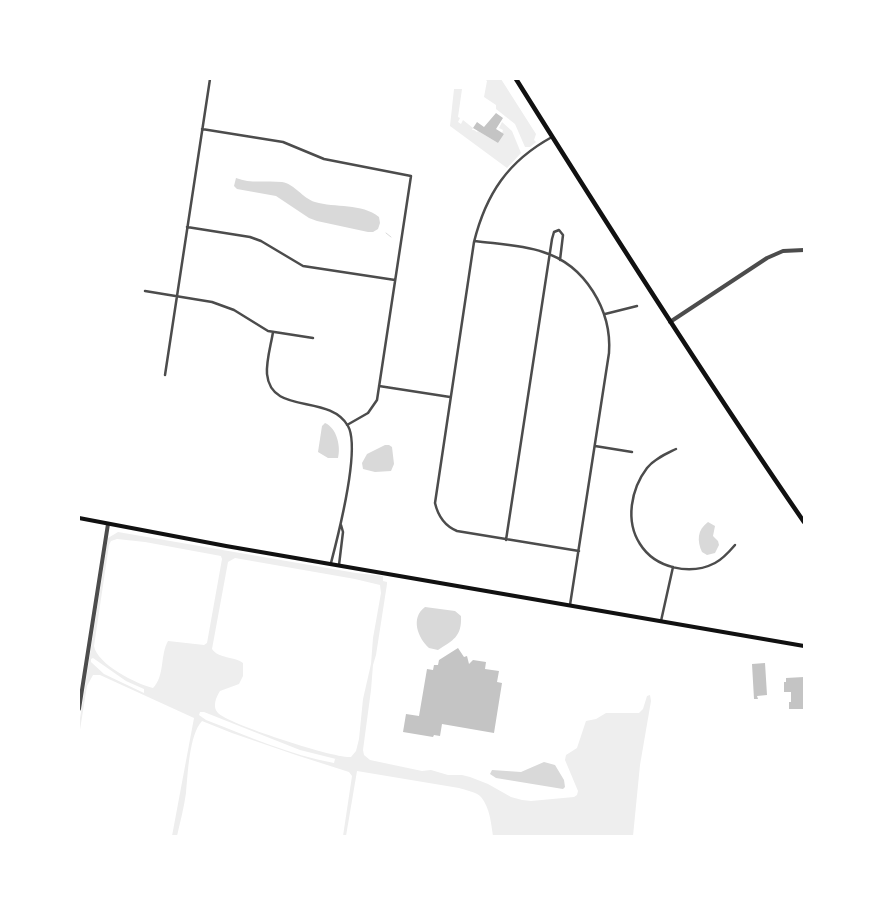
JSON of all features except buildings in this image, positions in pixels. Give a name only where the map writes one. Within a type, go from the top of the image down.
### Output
[{"type":"highway","points":[[516,79],[669,322],[742,433],[804,522]]},
{"type":"main road","points":[[79,518],[804,646]]},
{"type":"street","points":[[165,375],[210,79]]},
{"type":"street","points":[[202,129],[283,142],[324,159],[410,176],[377,400],[363,417],[347,425]]},
{"type":"street","points":[[552,137],[537,145],[520,159],[498,184],[483,212],[475,241],[435,499],[437,510],[447,526],[463,533],[579,550]]},
{"type":"street","points":[[187,227],[261,240],[303,266],[396,280]]},
{"type":"street","points":[[506,540],[549,254],[553,234],[556,231],[561,231],[564,237],[560,260]]},
{"type":"street","points":[[475,241],[540,251],[560,260],[576,272],[591,288],[605,314],[610,346],[570,605]]},
{"type":"street","points":[[669,322],[767,258],[783,251],[804,250]]},
{"type":"street","points":[[145,291],[205,300],[226,307],[262,329],[313,338]]},
{"type":"street","points":[[605,314],[636,306]]},
{"type":"street","points":[[273,332],[267,372],[269,382],[276,392],[290,401],[316,405],[332,410],[347,425],[352,439],[353,450],[341,525],[331,564]]},
{"type":"street","points":[[379,386],[450,397]]},
{"type":"street","points":[[595,446],[632,452]]},
{"type":"street","points":[[676,449],[661,456],[648,467],[636,487],[631,517],[640,544],[653,558],[673,567],[692,569],[716,563],[727,555],[735,545]]},
{"type":"street","points":[[79,709],[108,524]]},
{"type":"street","points":[[339,564],[343,532],[341,525]]},
{"type":"street","points":[[662,621],[673,567]]},
{"type":"shaded area","points":[[485,79],[501,79],[536,134],[534,140],[536,142],[530,147],[525,147],[515,124],[496,109],[496,105],[484,97],[487,81]]},
{"type":"shaded area","points":[[454,89],[462,89],[458,117],[460,118],[458,122],[461,124],[463,120],[473,128],[472,130],[478,131],[498,143],[504,134],[502,133],[503,130],[499,128],[502,122],[512,131],[521,153],[507,168],[450,126]]},
{"type":"shaded area","points":[[236,178],[287,183],[315,202],[365,210],[379,217],[378,229],[368,232],[317,221],[309,218],[276,196],[237,189],[234,186]]},
{"type":"shaded area","points":[[325,423],[333,429],[337,438],[338,458],[328,458],[318,452],[322,426]]},
{"type":"shaded area","points":[[385,445],[392,447],[394,464],[391,471],[375,472],[363,469],[362,463],[367,454]]},
{"type":"shaded area","points":[[708,522],[715,526],[713,536],[719,545],[715,553],[707,555],[702,552],[699,536],[704,525]]},
{"type":"shaded area","points":[[118,532],[383,576],[383,581],[387,582],[387,584],[373,665],[363,750],[364,755],[370,760],[422,771],[431,770],[448,775],[470,777],[488,784],[511,797],[522,800],[531,801],[574,797],[578,791],[565,760],[566,755],[577,748],[586,721],[596,719],[606,713],[639,713],[643,709],[647,696],[650,695],[651,701],[640,765],[633,836],[493,836],[490,816],[486,806],[481,797],[471,791],[357,771],[346,836],[343,836],[352,776],[349,772],[232,733],[202,721],[194,735],[185,799],[177,836],[172,836],[194,718],[100,675],[93,675],[87,686],[79,736],[79,725],[108,538]],"holes":[[[117,539],[145,542],[221,556],[222,559],[207,643],[204,645],[168,641],[161,672],[153,688],[118,672],[102,660],[94,646],[111,541]],[[235,558],[380,585],[381,593],[373,638],[371,664],[363,699],[359,739],[356,751],[351,757],[325,753],[305,747],[241,725],[216,711],[215,702],[220,691],[239,684],[243,676],[243,663],[223,656],[212,649],[228,562]],[[93,658],[126,681],[144,689],[144,693],[104,674],[91,662]],[[200,712],[204,712],[300,750],[340,760],[335,759],[334,763],[285,750],[206,720],[199,715]]]},
{"type":"shaded area","points":[[425,607],[455,611],[461,616],[460,629],[456,637],[438,650],[429,648],[425,644],[417,628],[418,617]]},
{"type":"shaded area","points":[[544,762],[555,765],[564,780],[565,787],[563,789],[496,778],[490,774],[492,770],[521,772]]},
{"type":"waterway","points":[[386,233],[391,237]]}]
